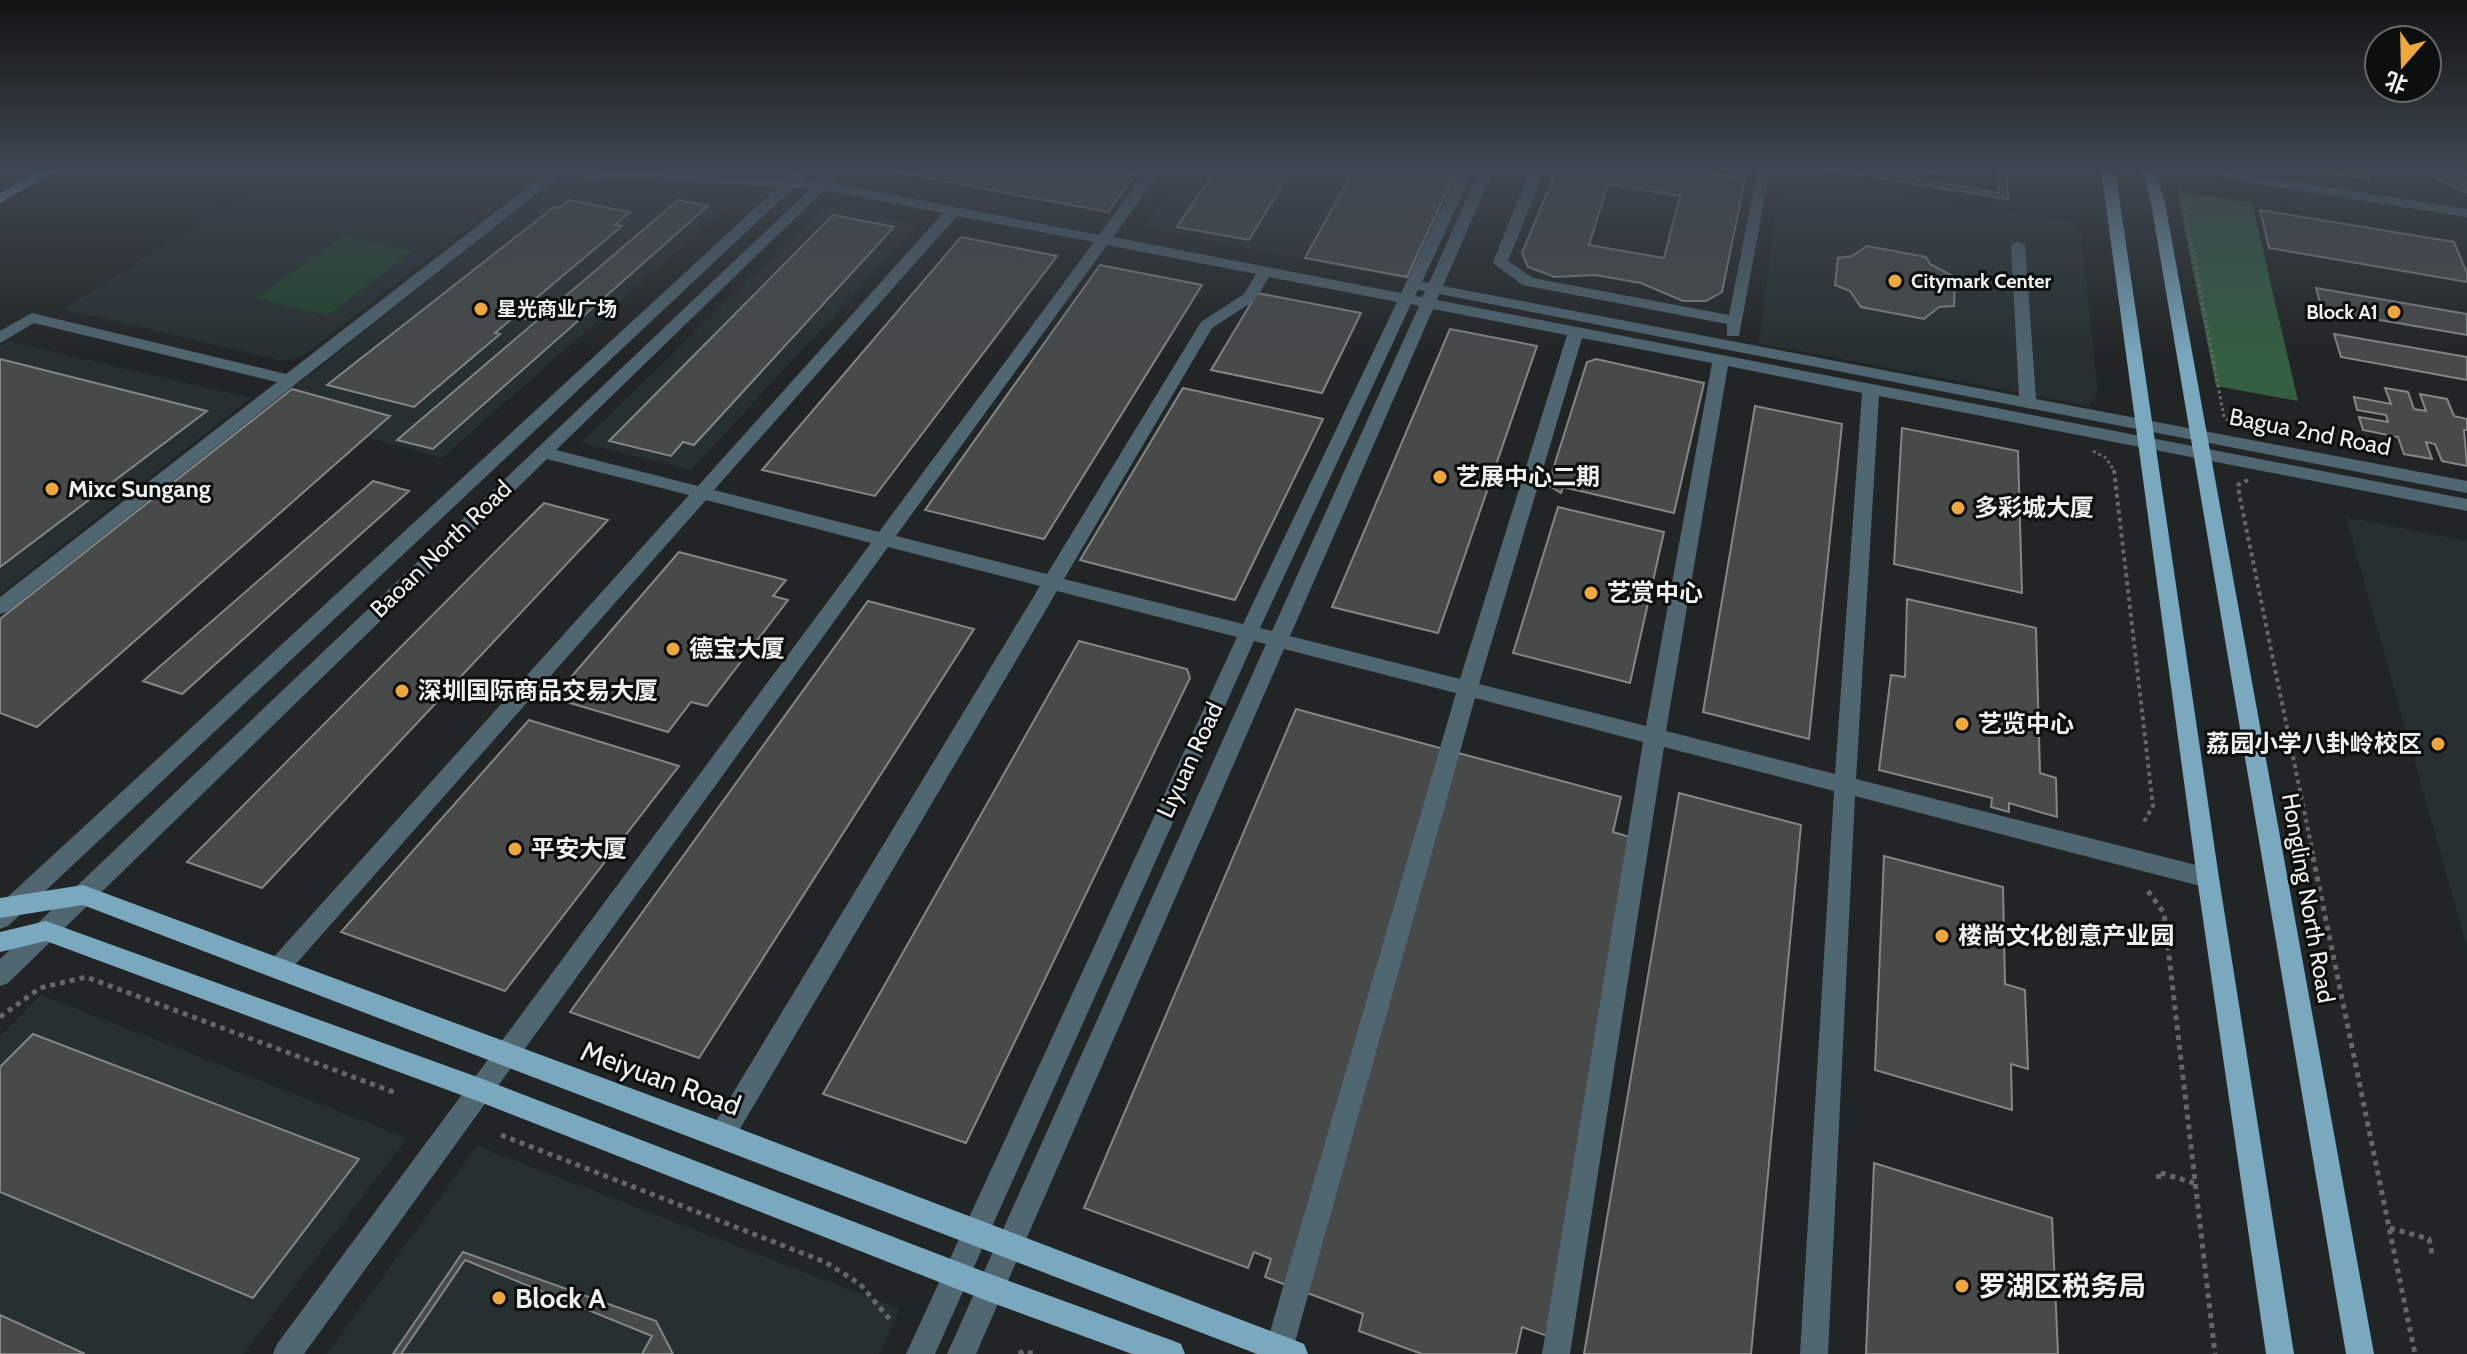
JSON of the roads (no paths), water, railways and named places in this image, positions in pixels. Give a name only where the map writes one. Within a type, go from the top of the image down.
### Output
[{"type":"main road","points":[[2117,232],[2208,878],[2280,1354]]},
{"type":"main road","name":"Hongling North Road","points":[[2163,232],[2360,1354]]},
{"type":"main road","name":"Meiyuan Road","points":[[5,911],[83,895],[1286,1351]]},
{"type":"main road","points":[[0,942],[46,931],[480,1090],[990,1288],[1171,1354]]},
{"type":"street","points":[[0,607],[478,232]]},
{"type":"street","name":"Baoan North Road","points":[[5,911],[732,232]]},
{"type":"street","name":"Baoan North Road","points":[[0,975],[773,232]]},
{"type":"street","points":[[279,967],[934,232]]},
{"type":"street","points":[[1096,232],[1265,271],[1407,291]]},
{"type":"street","points":[[1099,232],[1726,353],[1871,388],[2145,433]]},
{"type":"street","name":"Liyuan Road","points":[[920,1354],[1249,632],[1436,232]]},
{"type":"street","name":"Liyuan Road","points":[[961,1354],[1458,232]]},
{"type":"street","points":[[1512,232],[1500,262],[1528,282],[1735,321]]},
{"type":"street","points":[[1556,1354],[1655,735],[1726,353],[1752,232]]},
{"type":"street","points":[[287,1354],[1108,234]]},
{"type":"street","points":[[2018,245],[2028,403]]},
{"type":"street","points":[[722,1135],[1206,325],[1250,297],[1265,271]]},
{"type":"street","points":[[1430,295],[1576,331],[2028,403],[2145,433]]},
{"type":"street","points":[[0,338],[32,318],[290,380]]},
{"type":"street","points":[[1286,1351],[1468,687],[1576,331]]},
{"type":"street","points":[[1814,1354],[1845,784],[1871,388]]},
{"type":"street","name":"Bagua 2nd Road","points":[[2145,433],[2467,505]]},
{"type":"street","name":"Bagua 2nd Road","points":[[2199,444],[2467,487]]},
{"type":"street","points":[[542,452],[2208,878]]},
{"type":"place","name":"Citymark Center","points":[[1895,281]]},
{"type":"place","name":"星光商业广场","points":[[481,309]]},
{"type":"place","name":"Block A1","points":[[2394,312]]},
{"type":"place","name":"艺展中心二期","points":[[1440,477]]},
{"type":"place","name":"Mixc Sungang","points":[[52,489]]},
{"type":"place","name":"多彩城大厦","points":[[1958,508]]},
{"type":"place","name":"艺赏中心","points":[[1591,593]]},
{"type":"place","name":"德宝大厦","points":[[673,649]]},
{"type":"place","name":"深圳国际商品交易大厦","points":[[402,691]]},
{"type":"place","name":"艺览中心","points":[[1962,724]]},
{"type":"place","name":"荔园小学八卦岭校区","points":[[2438,744]]},
{"type":"place","name":"平安大厦","points":[[515,849]]},
{"type":"place","name":"楼尚文化创意产业园","points":[[1942,936]]},
{"type":"place","name":"罗湖区税务局","points":[[1962,1286]]},
{"type":"place","name":"Block A","points":[[499,1298]]}]
